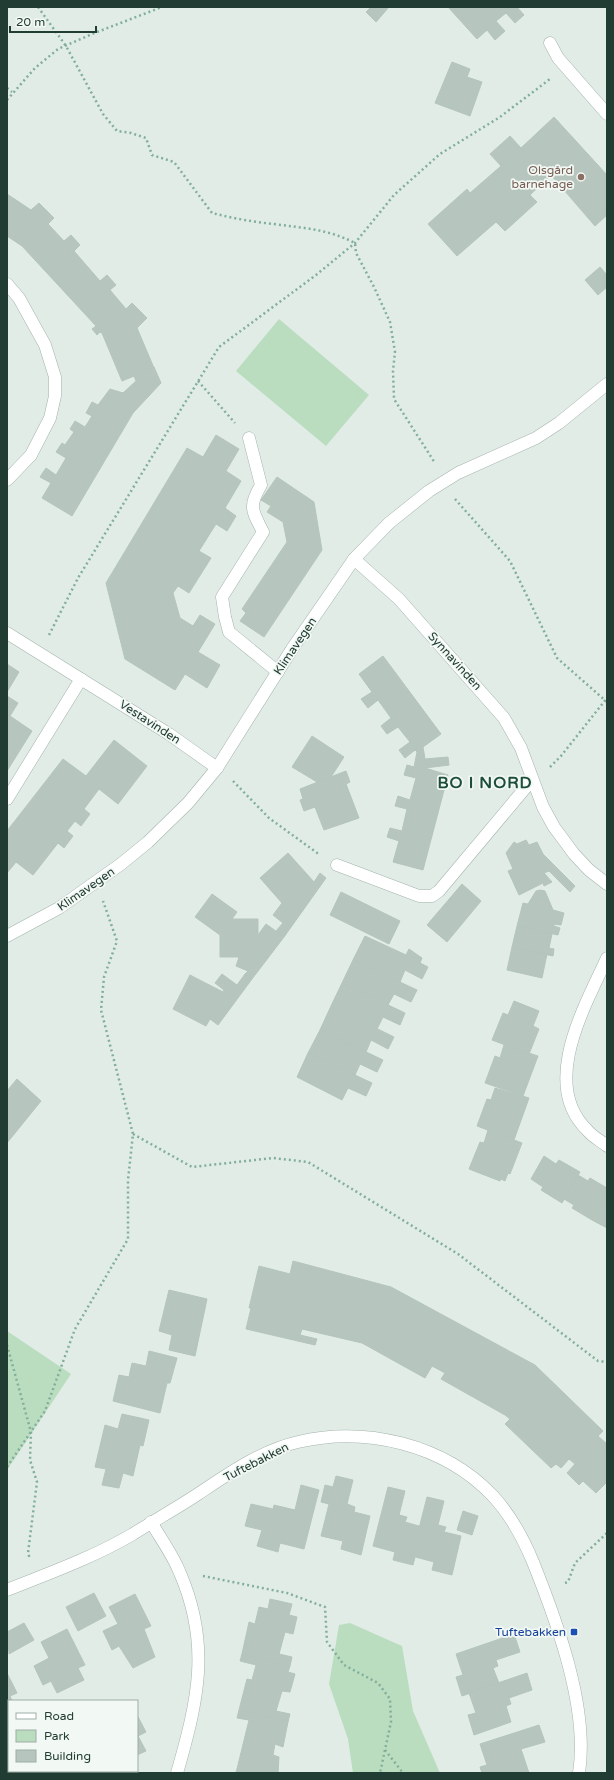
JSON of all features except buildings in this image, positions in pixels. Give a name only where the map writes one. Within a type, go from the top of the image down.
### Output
[{"type":"street","points":[[550,43],[558,58],[607,114]]},
{"type":"street","points":[[7,284],[19,298],[45,345],[55,377],[55,396],[50,418],[30,455],[7,480]]},
{"type":"street","name":"Klimavegen","points":[[7,936],[59,908],[122,864],[148,842],[188,803],[217,768],[278,672],[354,559],[402,512],[458,474],[536,438],[559,423],[607,384]]},
{"type":"street","points":[[249,438],[261,485],[253,499],[252,510],[263,532],[222,597],[224,617],[229,632],[278,672]]},
{"type":"street","name":"Synnavinden","points":[[354,559],[399,599],[504,718],[521,748],[545,812],[566,845],[590,870],[607,884]]},
{"type":"street","name":"Vestavinden","points":[[7,633],[169,734],[217,768]]},
{"type":"street","points":[[7,799],[81,678]]},
{"type":"street","points":[[337,865],[419,896],[425,897],[435,895],[532,780]]},
{"type":"street","points":[[607,958],[578,1025],[567,1061],[566,1079],[569,1098],[576,1116],[587,1131],[607,1146]]},
{"type":"street","name":"Tuftebakken","points":[[7,1590],[100,1552],[232,1472],[258,1458],[296,1442],[357,1436],[381,1438],[408,1444],[451,1464],[492,1494],[509,1516],[525,1543],[544,1592],[569,1667],[580,1715],[582,1738],[579,1773]]},
{"type":"street","points":[[151,1522],[179,1571],[196,1622],[199,1666],[191,1724],[177,1773]]},
{"type":"path","points":[[38,7],[66,46],[85,85],[103,114],[117,131],[131,133],[146,138],[152,155],[174,162],[212,213],[273,224],[328,231],[355,243]]},
{"type":"path","points":[[7,100],[12,92],[35,68],[58,49],[162,7]]},
{"type":"path","points":[[39,654],[78,578],[219,346],[316,275],[355,243],[394,195],[440,154],[500,117],[566,66]]},
{"type":"path","points":[[7,88],[12,92]]},
{"type":"path","points":[[355,243],[356,253],[390,322],[394,352],[394,399],[452,496],[510,561],[557,658],[606,700],[561,756],[544,773],[532,780]]},
{"type":"path","points":[[198,381],[249,438]]},
{"type":"path","points":[[217,768],[239,786],[269,818],[310,850],[337,865]]},
{"type":"path","points":[[7,1467],[45,1411],[75,1329],[128,1239],[128,1180],[133,1134],[101,1010],[104,977],[116,941],[103,901]]},
{"type":"path","points":[[133,1134],[192,1167],[273,1158],[308,1162],[458,1254],[598,1361],[607,1362]]},
{"type":"path","points":[[7,1345],[31,1432],[30,1460],[37,1482],[28,1553],[37,1578]]},
{"type":"path","points":[[544,1592],[568,1582],[575,1563],[607,1533]]},
{"type":"path","points":[[179,1571],[287,1593],[325,1607],[327,1642],[344,1664],[378,1683],[390,1699],[391,1722],[380,1773]]},
{"type":"path","points":[[385,1750],[403,1773]]},
{"type":"green space","points":[[279,319],[369,395],[326,446],[236,371]]},
{"type":"green space","points":[[7,1331],[71,1374],[7,1470]]},
{"type":"green space","points":[[350,1623],[402,1646],[413,1711],[440,1773],[353,1773],[348,1739],[329,1684],[339,1625]]},
{"type":"place","name":"Olsgård barnehage","points":[[581,177]]},
{"type":"place","name":"Tuftebakken","points":[[574,1632]]},
{"type":"district","name":"BO I NORD","points":[[485,782]]}]
